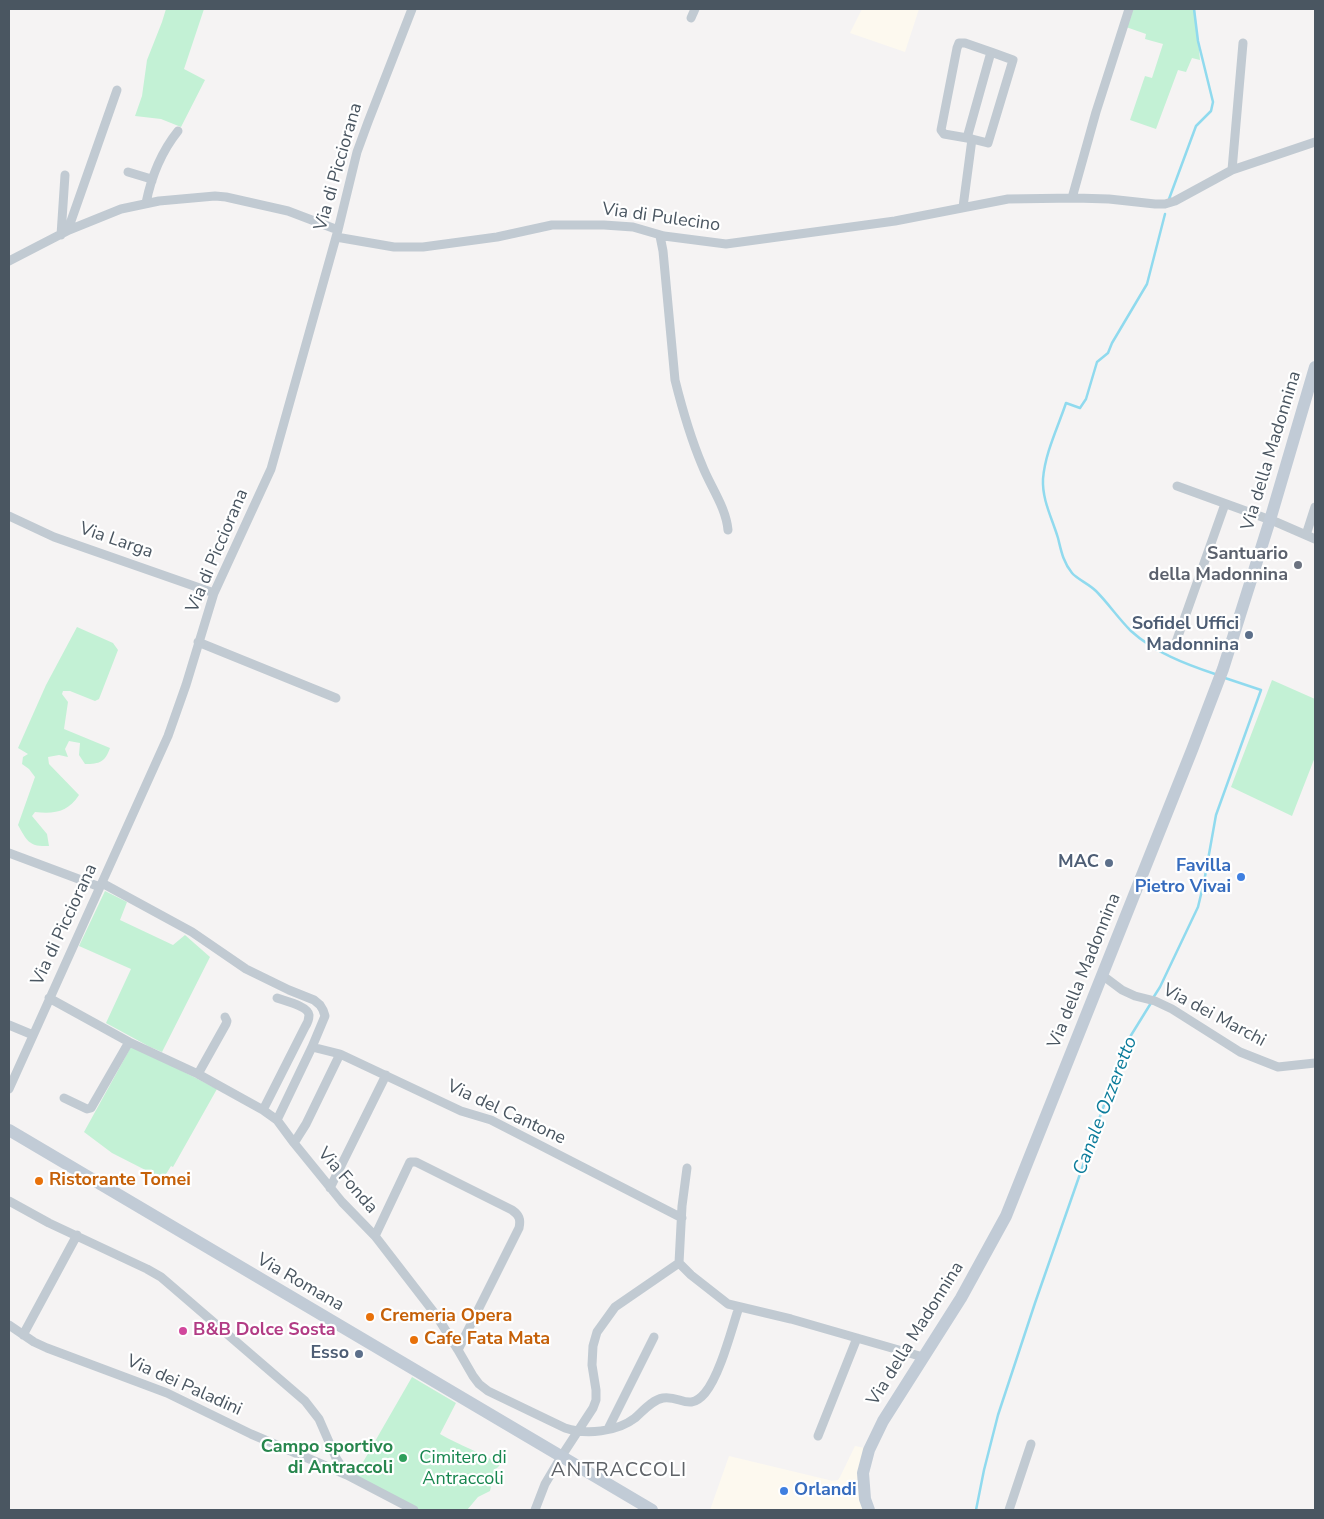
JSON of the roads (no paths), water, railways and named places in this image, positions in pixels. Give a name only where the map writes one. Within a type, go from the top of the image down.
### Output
[{"type":"street","name":"Via di Picciorana","points":[[9,1089],[168,736],[186,685],[214,593],[270,469],[337,233],[355,160],[412,9]]},
{"type":"street","points":[[691,18],[695,9]]},
{"type":"street","points":[[1072,198],[1096,112],[1129,9]]},
{"type":"street","points":[[959,43],[965,43],[1013,60],[988,142],[970,139],[944,134],[941,130],[959,43]]},
{"type":"street","points":[[1232,170],[1243,43]]},
{"type":"street","points":[[963,207],[970,139],[991,52]]},
{"type":"street","points":[[65,232],[71,221],[117,90]]},
{"type":"street","points":[[146,203],[152,181],[169,142],[178,131]]},
{"type":"street","name":"Via di Pulecino","points":[[9,261],[65,232],[121,209],[146,203],[216,196],[288,211],[337,233],[394,247],[423,246],[497,237],[552,225],[578,224],[633,228],[660,236],[726,244],[895,220],[1008,199],[1109,199],[1164,204],[1175,201],[1232,170],[1315,142]]},
{"type":"street","points":[[128,172],[152,181]]},
{"type":"street","points":[[65,175],[65,232]]},
{"type":"street","points":[[660,236],[675,380],[701,464],[727,519],[728,530]]},
{"type":"street","name":"Via della Madonnina","points":[[868,1509],[863,1473],[869,1450],[883,1421],[960,1298],[1006,1216],[1192,750],[1223,669],[1315,368]]},
{"type":"street","points":[[1177,486],[1270,520],[1315,539]]},
{"type":"street","points":[[1175,645],[1225,504]]},
{"type":"street","points":[[1306,535],[1315,507]]},
{"type":"street","name":"Via Larga","points":[[9,516],[54,537],[214,593]]},
{"type":"street","points":[[198,642],[336,698]]},
{"type":"street","points":[[9,853],[101,885],[192,932],[246,969],[314,1000],[323,1010],[325,1016],[277,1120]]},
{"type":"street","name":"Via dei Marchi","points":[[1102,975],[1122,990],[1172,1009],[1240,1052],[1278,1067],[1315,1063]]},
{"type":"street","name":"Via Fonda","points":[[49,998],[129,1042],[198,1074],[263,1110],[277,1120],[330,1188],[375,1236],[436,1315],[472,1376],[488,1391],[565,1428],[576,1431],[608,1429],[629,1422],[654,1401],[662,1398],[691,1403],[697,1400],[704,1395],[711,1385],[739,1308]]},
{"type":"street","points":[[263,1110],[309,1016],[305,1008],[277,998]]},
{"type":"street","points":[[198,1074],[226,1024],[225,1017]]},
{"type":"street","points":[[9,1024],[32,1036]]},
{"type":"street","points":[[64,1098],[87,1109],[91,1108],[129,1042]]},
{"type":"street","name":"Via del Cantone","points":[[312,1047],[340,1054],[461,1111],[491,1120],[682,1218]]},
{"type":"street","points":[[294,1143],[306,1124],[340,1054]]},
{"type":"street","points":[[330,1188],[386,1075]]},
{"type":"street","name":"Via Romana","points":[[9,1130],[652,1510]]},
{"type":"street","points":[[375,1236],[410,1162],[416,1162],[512,1210],[518,1215],[520,1219],[519,1228],[458,1350]]},
{"type":"street","points":[[687,1168],[679,1263],[722,1300],[739,1308],[791,1319],[923,1357]]},
{"type":"street","points":[[9,1201],[41,1219],[161,1277],[223,1332],[280,1378],[313,1410],[320,1419],[336,1458],[347,1475]]},
{"type":"street","points":[[24,1335],[77,1235]]},
{"type":"street","points":[[535,1510],[545,1484],[560,1456],[576,1431],[590,1414],[596,1400],[592,1365],[593,1346],[597,1332],[615,1308],[679,1263]]},
{"type":"street","name":"Via dei Paladini","points":[[9,1325],[34,1342],[167,1393],[251,1434],[347,1475],[414,1510]]},
{"type":"street","points":[[608,1429],[654,1337]]},
{"type":"street","points":[[818,1436],[857,1338]]},
{"type":"street","points":[[1009,1510],[1031,1444]]},
{"type":"waterway","name":"Canale Ozzeretto","points":[[1169,199],[1196,126],[1211,111],[1213,102],[1198,41],[1194,9]]},
{"type":"waterway","name":"Canale Ozzeretto","points":[[1165,214],[1147,284],[1108,353],[1097,362],[1086,399],[1080,408],[1066,403],[1046,460],[1043,487],[1066,565],[1072,573],[1096,591],[1126,626],[1140,638],[1170,657],[1215,674]]},
{"type":"waterway","name":"Canale Ozzeretto","points":[[1153,998],[1198,907],[1216,815],[1261,690],[1225,678]]},
{"type":"waterway","name":"Canale Ozzeretto","points":[[976,1510],[998,1415],[1035,1303],[1125,1045],[1151,1003]]},
{"type":"place","name":"Santuario della Madonnina","points":[[1298,565]]},
{"type":"place","name":"Sofidel Uffici Madonnina","points":[[1249,635]]},
{"type":"place","name":"MAC","points":[[1109,863]]},
{"type":"place","name":"Favilla Pietro Vivai","points":[[1241,877]]},
{"type":"place","name":"Ristorante Tomei","points":[[39,1181]]},
{"type":"place","name":"Cremeria Opera","points":[[370,1317]]},
{"type":"place","name":"B&B Dolce Sosta","points":[[183,1331]]},
{"type":"place","name":"Cafe Fata Mata","points":[[414,1340]]},
{"type":"place","name":"Esso","points":[[359,1354]]},
{"type":"place","name":"Campo sportivo di Antraccoli","points":[[403,1458]]},
{"type":"place","name":"Orlandi","points":[[784,1491]]},
{"type":"district","name":"ANTRACCOLI","points":[[619,1471]]},
{"type":"park label","name":"Cimitero di Antraccoli","points":[[463,1469]]}]
